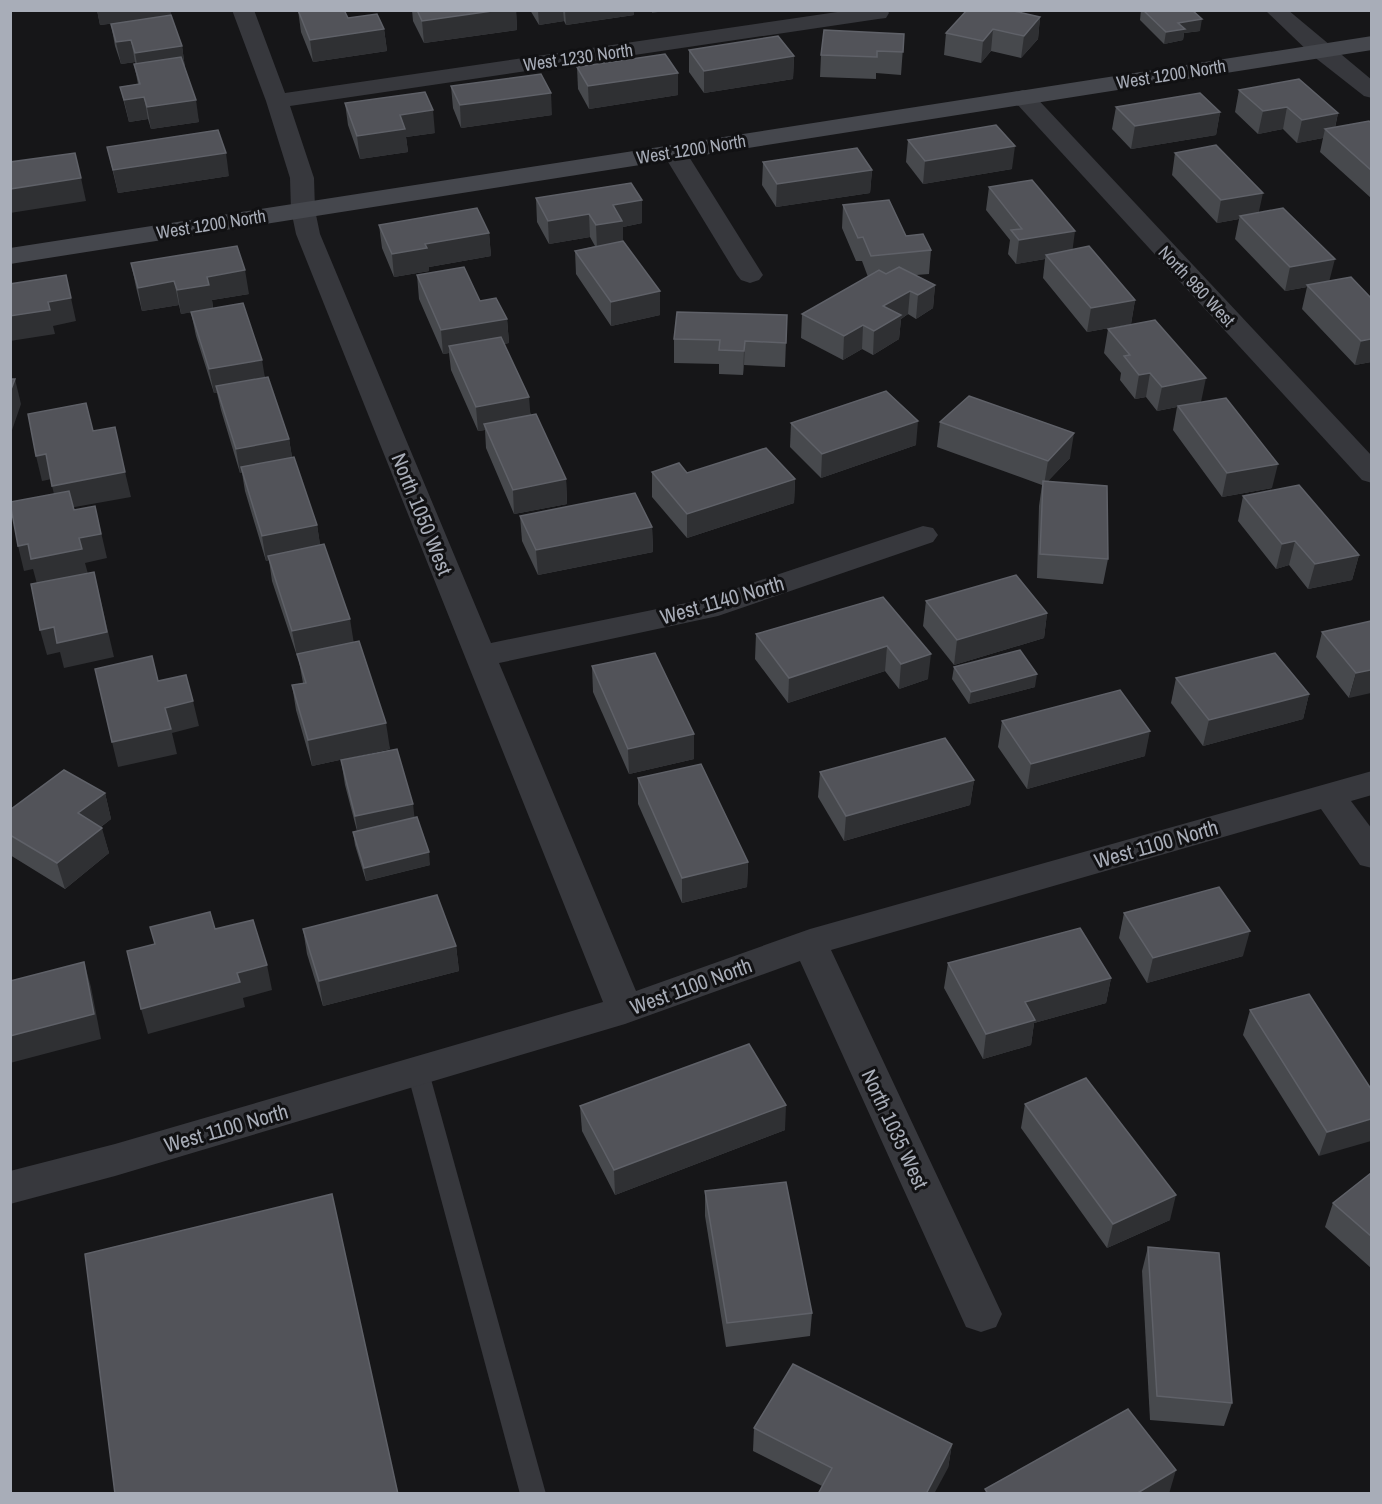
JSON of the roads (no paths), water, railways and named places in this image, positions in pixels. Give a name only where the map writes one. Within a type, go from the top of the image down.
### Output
[{"type":"street","name":"North 1050 West","points":[[243,10],[277,101],[302,178],[303,210],[308,234],[625,1010]]},
{"type":"street","points":[[1275,10],[1371,91]]},
{"type":"street","name":"West 1230 North","points":[[277,101],[878,13]]},
{"type":"street","name":"West 1200 North","points":[[10,256],[1371,43]]},
{"type":"street","name":"North 980 West","points":[[1023,98],[1371,474]]},
{"type":"street","points":[[674,152],[750,275]]},
{"type":"street","name":"West 1140 North","points":[[481,656],[707,609],[923,534]]},
{"type":"street","name":"West 1100 North","points":[[10,1188],[115,1160],[625,1010],[810,943],[1371,783]]},
{"type":"street","points":[[1329,795],[1371,856]]},
{"type":"street","name":"North 1035 West","points":[[810,943],[981,1314]]},
{"type":"lane","points":[[417,1072],[533,1494]]}]
